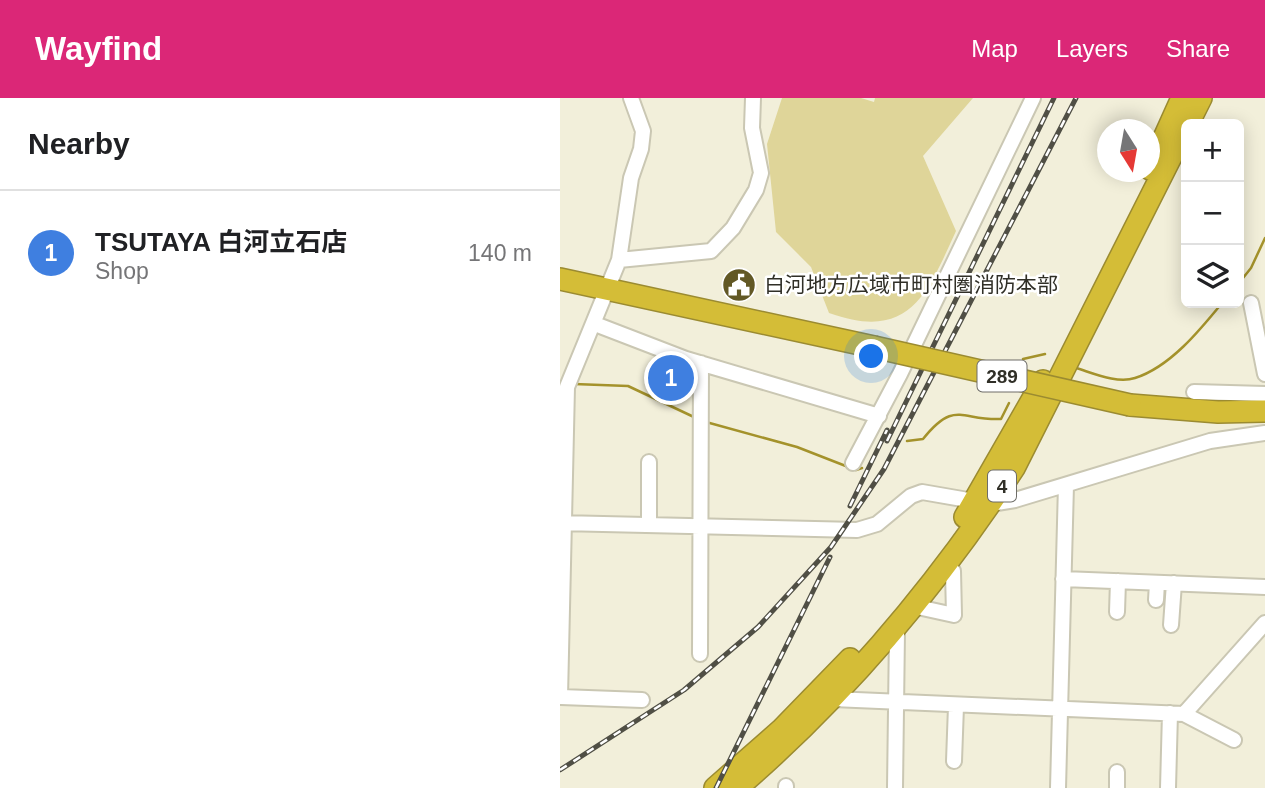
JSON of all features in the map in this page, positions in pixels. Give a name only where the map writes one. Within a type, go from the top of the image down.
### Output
[{"type":"highway","name":"4","points":[[1160,146],[1182,98]]},
{"type":"highway","name":"4","points":[[1190,119],[1201,98]]},
{"type":"highway","name":"4","points":[[715,788],[781,730],[870,639],[1014,468],[1181,138]]},
{"type":"highway","name":"4","points":[[737,788],[795,738],[834,699],[947,563],[983,503],[1090,294],[1143,182]]},
{"type":"highway","name":"289","points":[[560,279],[607,287],[1130,405],[1218,412],[1265,411]]},
{"type":"street","points":[[632,98],[643,131],[641,149],[631,178],[620,260],[607,287],[595,324],[563,386],[560,697],[642,700]]},
{"type":"street","points":[[620,260],[694,254],[716,248],[756,190],[761,173],[752,128],[753,98]]},
{"type":"street","points":[[853,463],[879,416],[1033,98]]},
{"type":"street","points":[[1251,303],[1265,374]]},
{"type":"street","points":[[595,324],[701,363],[879,416]]},
{"type":"street","points":[[700,654],[701,363]]},
{"type":"street","points":[[1194,392],[1265,394]]},
{"type":"street","points":[[561,523],[857,530],[877,524],[911,496],[922,492],[983,503],[1066,485],[1210,441],[1265,433]]},
{"type":"street","points":[[649,461],[649,525]]},
{"type":"street","points":[[1058,788],[1066,485]]},
{"type":"street","points":[[913,606],[954,615],[953,571],[947,563]]},
{"type":"street","points":[[1063,579],[1265,586]]},
{"type":"street","points":[[1117,612],[1118,581]]},
{"type":"street","points":[[1156,600],[1157,583]]},
{"type":"street","points":[[1171,625],[1174,583]]},
{"type":"street","points":[[1168,788],[1177,713],[1265,623]]},
{"type":"street","points":[[894,629],[897,632],[895,788]]},
{"type":"street","points":[[834,699],[895,704],[1177,713],[1234,740]]},
{"type":"street","points":[[954,761],[956,706]]},
{"type":"street","points":[[1117,772],[1117,788]]},
{"type":"shaded area","points":[[782,98],[861,98],[874,102],[875,98],[973,98],[923,156],[956,231],[924,292],[912,306],[897,316],[879,321],[857,320],[829,313],[811,267],[776,232],[767,144]]},
{"type":"waterway","points":[[1244,277],[1265,238]]},
{"type":"waterway","points":[[1076,368],[1121,380],[1148,373],[1172,357],[1218,308]]},
{"type":"waterway","points":[[1023,359],[1045,354]]},
{"type":"waterway","points":[[574,384],[628,386],[696,418]]},
{"type":"waterway","points":[[907,441],[923,439],[943,419],[951,416],[1001,419],[1009,403]]},
{"type":"waterway","points":[[706,422],[797,447],[856,470],[862,468]]},
{"type":"railway","points":[[887,441],[1054,98]]},
{"type":"railway","points":[[560,770],[684,690],[758,627],[831,547],[884,469],[1076,98]]},
{"type":"railway","points":[[850,506],[887,430]]},
{"type":"railway","points":[[716,788],[830,557]]},
{"type":"place","name":"白河地方広域市町村圏消防本部","points":[[739,285]]},
{"type":"place","name":"TSUTAYA 白河立石店","points":[[671,378]]}]
